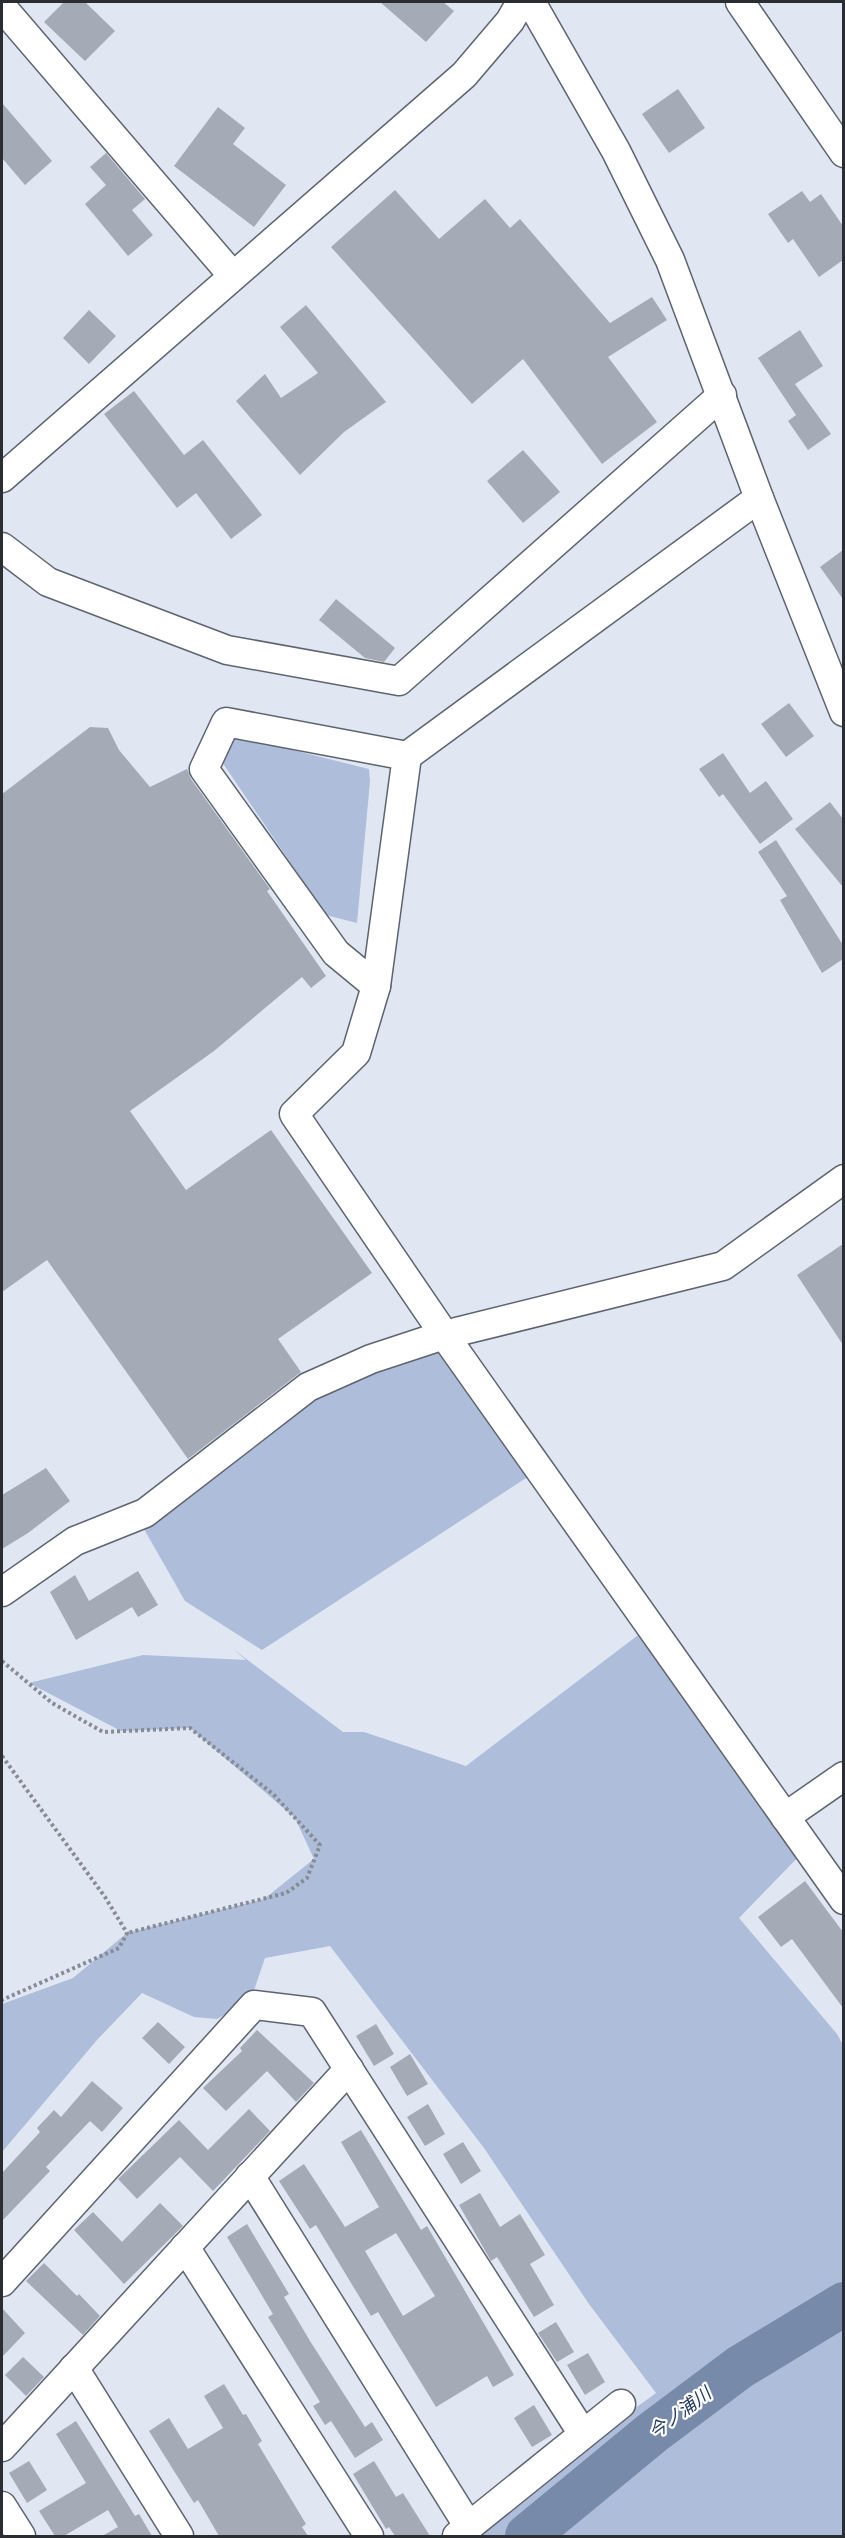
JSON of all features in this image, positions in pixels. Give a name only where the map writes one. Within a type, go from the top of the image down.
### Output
[{"type":"street","points":[[2,478],[464,75],[510,21],[521,2]]},
{"type":"street","points":[[531,2],[616,151],[670,260],[759,498],[842,704]]},
{"type":"street","points":[[740,2],[843,153]]},
{"type":"street","points":[[2,7],[233,276]]},
{"type":"street","points":[[2,547],[48,582],[227,650],[399,681],[722,395]]},
{"type":"street","points":[[759,498],[407,756],[376,986],[356,1053],[294,1114],[444,1335],[843,1900]]},
{"type":"street","points":[[376,986],[336,953],[204,769],[225,722],[407,756]]},
{"type":"street","points":[[2,1592],[75,1541],[145,1514],[308,1387],[371,1359],[444,1335],[723,1266],[843,1179]]},
{"type":"street","points":[[785,1817],[843,1776]]},
{"type":"street","points":[[2,2282],[254,2005],[312,2012],[583,2434]]},
{"type":"street","points":[[2,2447],[349,2069]]},
{"type":"street","points":[[250,2176],[463,2532],[621,2403]]},
{"type":"street","points":[[185,2247],[369,2536]]},
{"type":"street","points":[[74,2368],[179,2536]]},
{"type":"street","points":[[2,2505],[21,2536]]},
{"type":"path","points":[[2,1661],[52,1703],[103,1732],[190,1728],[273,1794],[320,1845],[307,1878],[286,1893],[127,1933],[119,1948],[2,2000]]},
{"type":"path","points":[[2,1756],[105,1897],[127,1933]]},
{"type":"shaded area","points":[[232,735],[369,769],[370,781],[357,923],[326,915],[220,759]]},
{"type":"shaded area","points":[[444,1335],[540,1469],[262,1650],[185,1601],[144,1529],[308,1387]]},
{"type":"shaded area","points":[[650,1626],[807,1848],[739,1918],[837,2034],[843,2045],[843,2536],[460,2536],[656,2393],[589,2304],[484,2148],[330,1946],[265,1958],[251,1999],[217,2019],[194,2017],[142,1993],[97,2040],[2,2152],[2,2004],[73,1978],[127,1933],[264,1899],[314,1859],[295,1818],[190,1728],[121,1731],[29,1683],[143,1655],[246,1660],[233,1649],[343,1732],[364,1732],[466,1766]]},
{"type":"building","points":[[64,2],[85,2],[115,31],[85,61],[44,22]]},
{"type":"building","points":[[380,2],[443,2],[454,11],[426,42]]},
{"type":"building","points":[[678,89],[705,128],[669,153],[642,114]]},
{"type":"building","points":[[2,103],[52,161],[25,185],[2,158]]},
{"type":"building","points":[[218,107],[245,128],[233,144],[286,185],[254,227],[174,166]]},
{"type":"building","points":[[106,153],[145,199],[132,210],[153,235],[128,256],[85,204],[106,185],[90,167]]},
{"type":"building","points":[[395,190],[439,239],[485,199],[510,228],[520,219],[610,323],[652,297],[667,320],[608,357],[657,422],[602,464],[523,359],[472,404],[331,247]]},
{"type":"building","points":[[802,191],[810,202],[821,194],[843,226],[843,260],[819,277],[793,239],[788,243],[768,214]]},
{"type":"building","points":[[306,305],[386,402],[344,432],[300,475],[236,401],[265,374],[281,398],[318,373],[280,327]]},
{"type":"building","points":[[89,310],[116,336],[89,364],[63,338]]},
{"type":"building","points":[[800,330],[823,366],[795,384],[831,434],[808,450],[788,421],[796,415],[758,358]]},
{"type":"building","points":[[134,391],[184,455],[203,440],[262,515],[231,539],[196,493],[177,508],[104,414]]},
{"type":"building","points":[[523,450],[560,492],[523,523],[487,481]]},
{"type":"building","points":[[843,550],[843,599],[820,567]]},
{"type":"building","points":[[336,599],[395,648],[384,662],[365,658],[319,620]]},
{"type":"building","points":[[789,703],[814,736],[786,757],[761,724]]},
{"type":"building","points":[[90,727],[108,728],[119,750],[150,787],[187,769],[191,779],[270,889],[267,891],[326,976],[311,988],[302,977],[214,1051],[130,1111],[186,1190],[271,1130],[372,1273],[278,1339],[301,1372],[188,1459],[47,1260],[2,1292],[2,794]]},
{"type":"building","points":[[723,753],[750,793],[766,781],[793,819],[760,844],[723,794],[719,797],[699,769]]},
{"type":"building","points":[[830,802],[843,819],[843,887],[795,829]]},
{"type":"building","points":[[776,840],[843,945],[843,959],[822,973],[780,900],[787,896],[758,852]]},
{"type":"building","points":[[843,1244],[843,1345],[797,1275]]},
{"type":"building","points":[[46,1468],[70,1501],[28,1533],[2,1549],[2,1495]]},
{"type":"building","points":[[138,1571],[158,1605],[138,1617],[132,1607],[76,1640],[50,1592],[75,1575],[89,1601]]},
{"type":"building","points":[[805,1881],[843,1932],[843,2008],[792,1939],[781,1947],[758,1917]]},
{"type":"building","points":[[158,2022],[185,2047],[169,2064],[142,2038]]},
{"type":"building","points":[[376,2024],[394,2054],[374,2066],[356,2036]]},
{"type":"building","points":[[257,2030],[314,2083],[296,2102],[267,2071],[226,2111],[203,2088],[242,2051],[240,2048]]},
{"type":"building","points":[[410,2054],[428,2084],[407,2096],[390,2067]]},
{"type":"building","points":[[92,2081],[123,2108],[102,2132],[90,2121],[46,2167],[50,2171],[2,2221],[2,2173],[40,2132],[37,2128],[54,2110],[61,2117]]},
{"type":"building","points":[[428,2104],[445,2134],[425,2146],[407,2117]]},
{"type":"building","points":[[249,2109],[270,2131],[213,2191],[180,2157],[137,2199],[118,2179],[179,2120],[208,2150]]},
{"type":"building","points":[[361,2130],[421,2230],[427,2226],[514,2375],[493,2387],[487,2376],[436,2407],[378,2312],[371,2316],[316,2225],[310,2229],[279,2181],[304,2164],[345,2227],[379,2207],[341,2142]],"holes":[[[396,2233],[435,2296],[403,2316],[365,2251]]]},
{"type":"building","points":[[463,2142],[481,2171],[461,2184],[443,2154]]},
{"type":"building","points":[[480,2193],[500,2227],[520,2214],[545,2255],[530,2264],[554,2305],[534,2317],[497,2257],[491,2261],[459,2205]]},
{"type":"building","points":[[160,2203],[183,2226],[124,2284],[74,2230],[93,2212],[122,2242]]},
{"type":"building","points":[[247,2224],[289,2294],[284,2297],[310,2341],[365,2427],[372,2422],[383,2440],[355,2458],[331,2421],[325,2425],[313,2406],[320,2402],[268,2317],[273,2314],[227,2237]]},
{"type":"building","points":[[44,2263],[100,2316],[83,2335],[26,2281]]},
{"type":"building","points":[[2,2308],[25,2333],[2,2357]]},
{"type":"building","points":[[556,2322],[574,2352],[557,2362],[538,2333]]},
{"type":"building","points":[[588,2353],[605,2382],[585,2395],[567,2365]]},
{"type":"building","points":[[23,2357],[44,2377],[26,2396],[5,2375]]},
{"type":"building","points":[[224,2384],[262,2441],[258,2444],[306,2524],[302,2527],[308,2536],[219,2536],[198,2500],[194,2503],[149,2431],[169,2418],[188,2449],[223,2428],[204,2396]]},
{"type":"building","points":[[534,2405],[552,2435],[532,2447],[514,2418]]},
{"type":"building","points":[[76,2421],[135,2516],[139,2514],[152,2536],[102,2536],[118,2527],[108,2510],[64,2536],[55,2536],[39,2511],[86,2483],[56,2434]]},
{"type":"building","points":[[29,2461],[47,2490],[27,2503],[9,2473]]},
{"type":"building","points":[[374,2461],[396,2497],[403,2493],[430,2536],[395,2536],[389,2527],[386,2529],[353,2474]]},
{"type":"waterway","name":"今ノ浦川","points":[[527,2536],[652,2433],[740,2367],[844,2304]]}]
